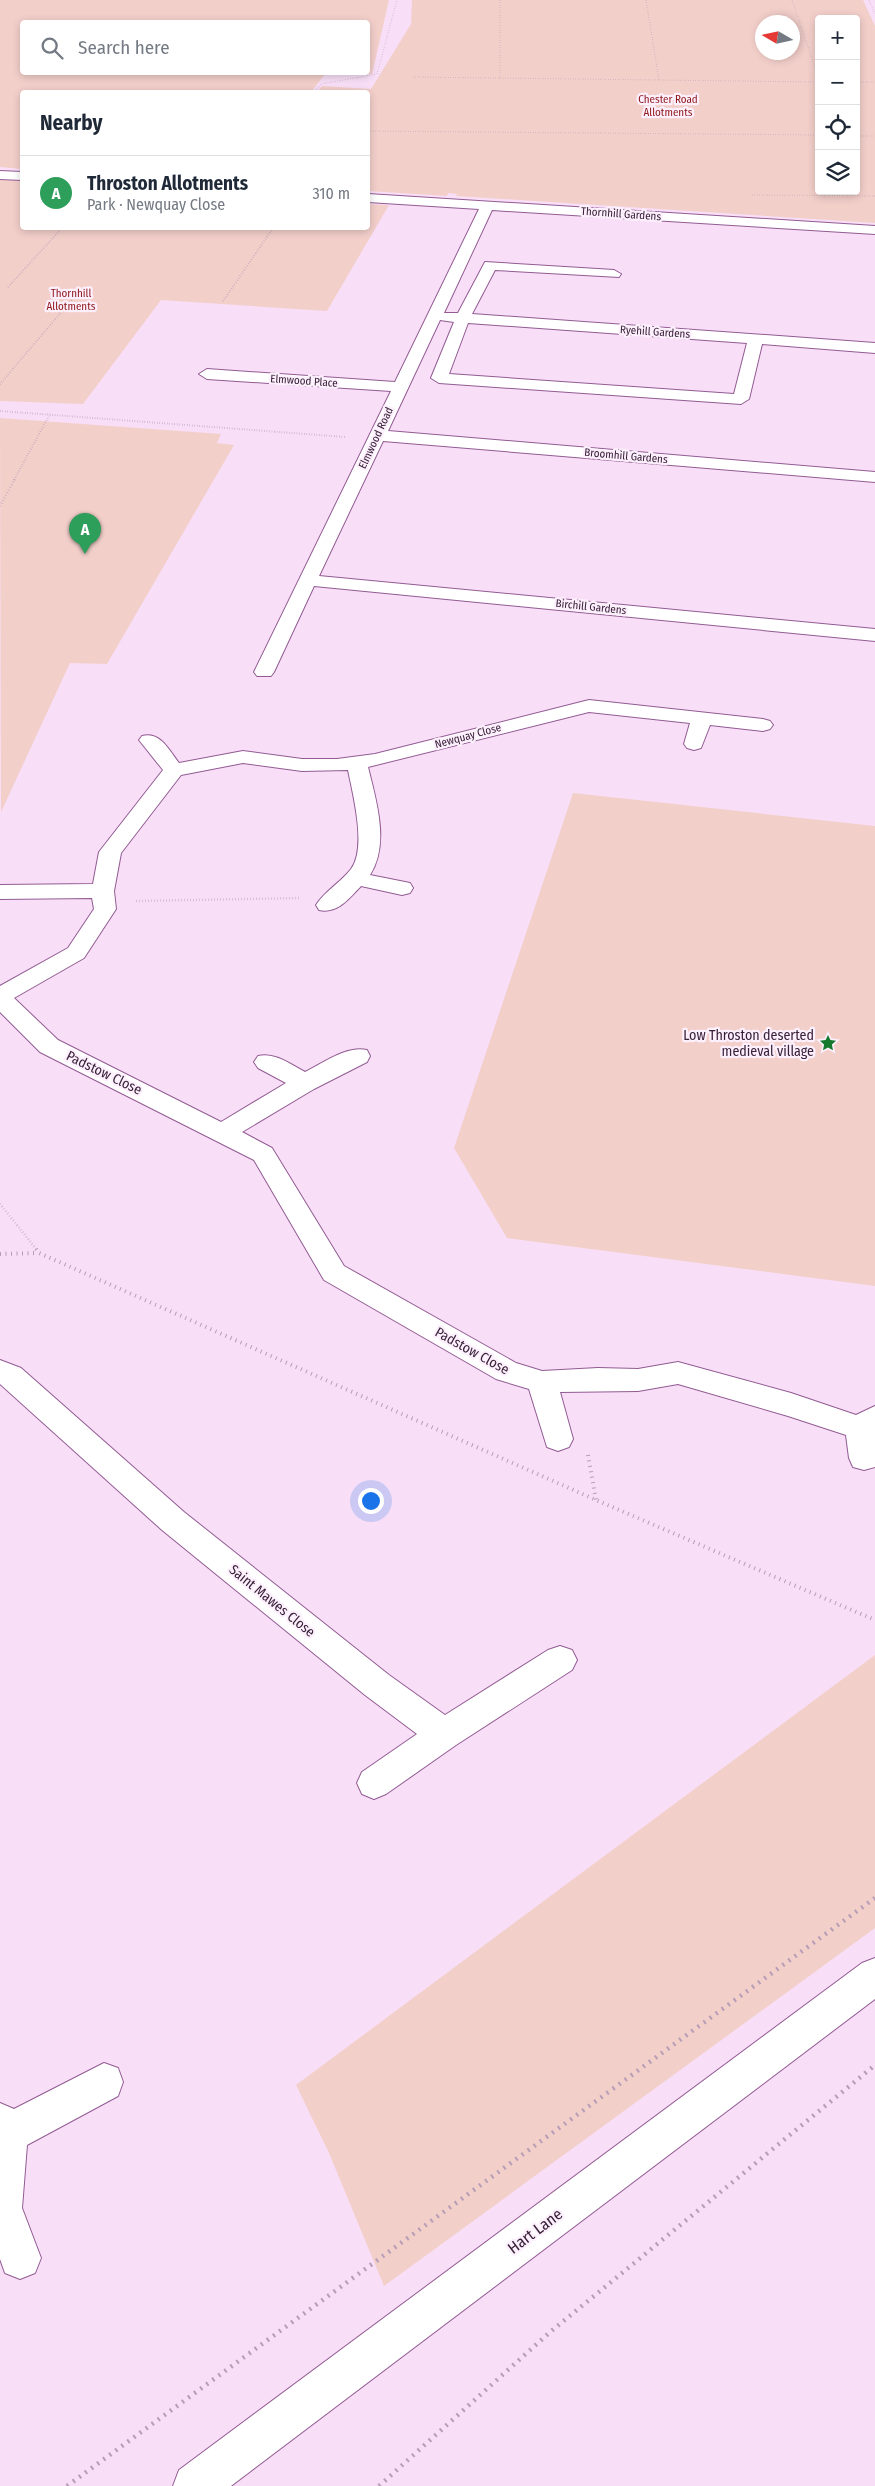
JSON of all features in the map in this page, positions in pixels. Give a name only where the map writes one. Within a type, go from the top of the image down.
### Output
[{"type":"street","points":[[0,175],[20,176]]},
{"type":"street","name":"Thornhill Gardens","points":[[370,198],[875,230]]},
{"type":"street","name":"Elmwood Road","points":[[264,672],[488,205]]},
{"type":"street","points":[[614,274],[490,266],[463,318],[438,378],[741,399],[756,339]]},
{"type":"street","name":"Ryehill Gardens","points":[[434,316],[875,348]]},
{"type":"street","name":"Elmwood Place","points":[[207,374],[400,387]]},
{"type":"street","name":"Broomhill Gardens","points":[[376,437],[875,477]]},
{"type":"street","name":"Birchill Gardens","points":[[308,580],[875,635]]},
{"type":"street","name":"Newquay Close","points":[[174,770],[243,757],[302,765],[357,763],[376,760],[571,708],[589,706],[763,725]]},
{"type":"street","points":[[694,744],[702,718]]},
{"type":"street","points":[[0,997],[76,953],[105,908],[104,896],[110,852],[174,770],[148,740]]},
{"type":"street","points":[[331,901],[366,864],[369,842],[364,797],[357,763]]},
{"type":"street","points":[[354,878],[402,888]]},
{"type":"street","points":[[0,892],[104,896]]},
{"type":"street","name":"Padstow Close","points":[[0,997],[49,1046],[191,1116],[220,1134],[262,1154],[334,1273],[506,1371],[542,1382],[598,1378],[638,1380],[678,1373],[791,1405],[867,1423]]},
{"type":"street","points":[[220,1134],[305,1083],[358,1056]]},
{"type":"street","points":[[267,1062],[305,1083]]},
{"type":"street","name":"Saint Mawes Close","points":[[0,1372],[11,1376],[173,1522],[377,1685],[444,1734]]},
{"type":"street","points":[[542,1382],[558,1439]]},
{"type":"street","points":[[864,1458],[867,1423]]},
{"type":"street","points":[[374,1783],[444,1734],[560,1660]]},
{"type":"street","name":"Hart Lane","points":[[195,2486],[875,1976]]},
{"type":"street","points":[[20,2258],[2,2208],[4,2128],[104,2082]]},
{"type":"path","points":[[316,90],[321,84],[377,74],[397,0]]},
{"type":"path","points":[[500,0],[500,78]]},
{"type":"path","points":[[646,0],[660,80]]},
{"type":"path","points":[[792,0],[815,66]]},
{"type":"path","points":[[868,0],[875,14]]},
{"type":"path","points":[[412,77],[815,82]]},
{"type":"path","points":[[860,82],[875,82]]},
{"type":"path","points":[[370,131],[815,135]]},
{"type":"path","points":[[860,136],[875,136]]},
{"type":"path","points":[[750,195],[875,196]]},
{"type":"path","points":[[8,287],[60,230]]},
{"type":"path","points":[[223,301],[272,230]]},
{"type":"path","points":[[0,384],[75,296]]},
{"type":"path","points":[[0,411],[376,437]]},
{"type":"path","points":[[0,506],[50,414]]},
{"type":"path","points":[[104,896],[331,901]]},
{"type":"path","points":[[0,1204],[38,1253]]},
{"type":"path","points":[[0,1254],[38,1253],[596,1500],[875,1620]]},
{"type":"path","points":[[67,2486],[875,1898]]},
{"type":"path","points":[[379,2486],[549,2332],[875,2065]]},
{"type":"green space","points":[[0,0],[389,0],[372,74],[370,74],[370,20],[20,20],[20,75],[324,75],[313,90],[20,90],[20,169],[0,167]]},
{"type":"green space","name":"Chester Road Allotments","points":[[412,0],[863,0],[875,26],[875,223],[456,196],[457,194],[448,193],[447,196],[370,191],[370,90],[319,90],[322,86],[371,89],[411,24]]},
{"type":"green space","name":"Thornhill Allotments","points":[[0,179],[20,181],[20,230],[370,230],[370,204],[389,205],[327,311],[161,300],[83,404],[0,401]]},
{"type":"green space","points":[[0,418],[221,434],[217,443],[234,445],[107,664],[70,663],[1,812]]},
{"type":"green space","points":[[573,793],[875,826],[875,1286],[507,1238],[454,1148]]},
{"type":"green space","points":[[875,1655],[875,1928],[384,2286],[329,2153],[296,2085]]},
{"type":"place","name":"Throston Allotments","points":[[85,554]]},
{"type":"place","name":"Low Throston deserted medieval village","points":[[828,1043]]}]
